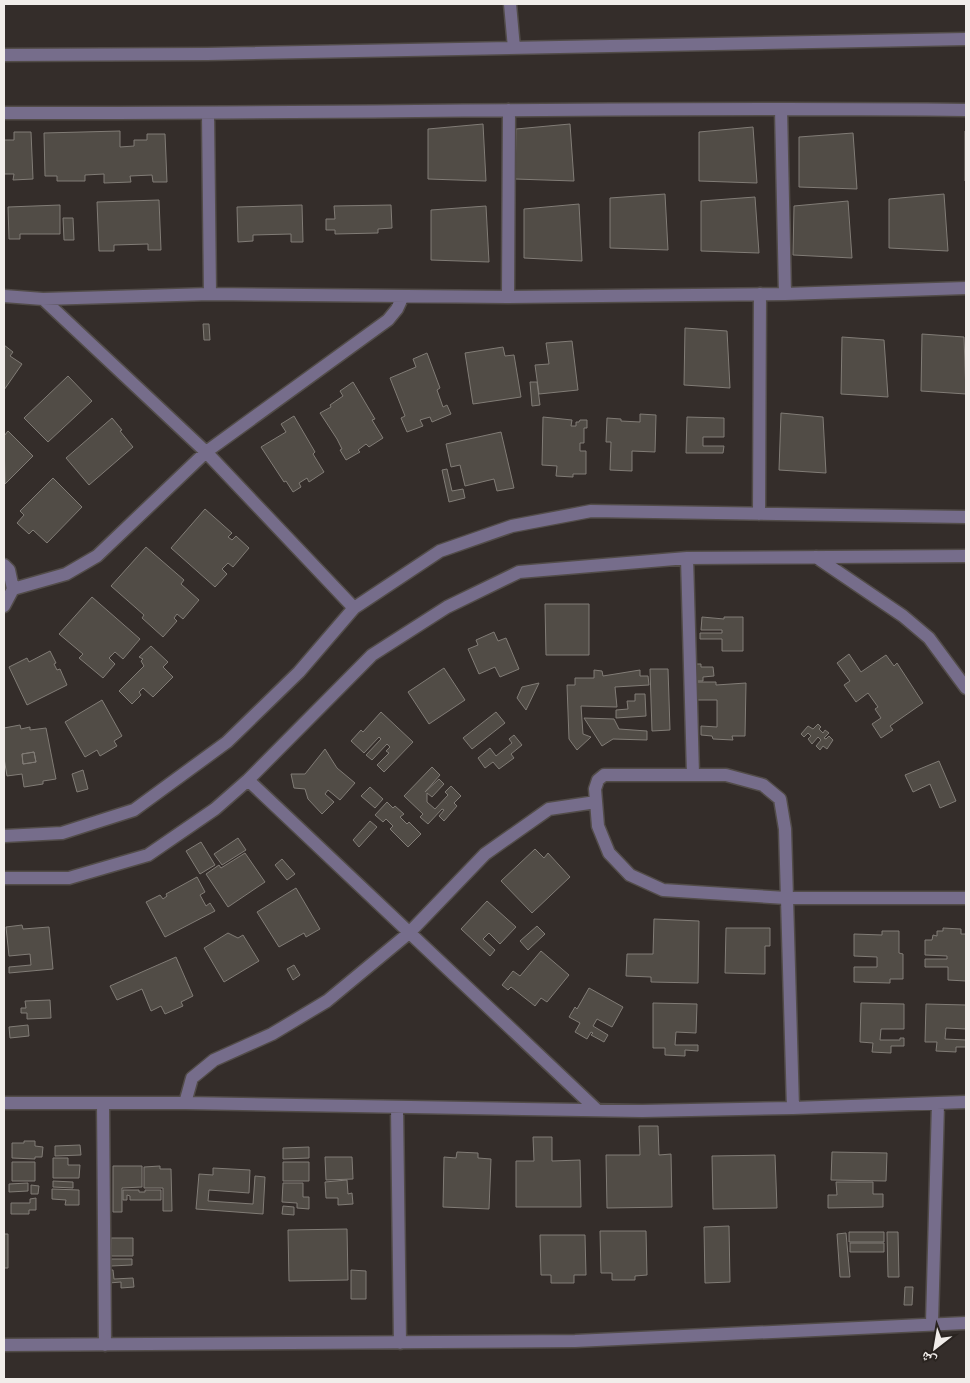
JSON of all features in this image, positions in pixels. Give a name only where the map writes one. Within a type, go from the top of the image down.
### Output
[{"type":"street","points":[[510,4],[514,48]]},
{"type":"street","points":[[4,56],[207,54],[966,39]]},
{"type":"street","points":[[781,109],[785,294]]},
{"type":"street","points":[[4,113],[208,114],[509,110],[966,110]]},
{"type":"street","points":[[508,297],[509,110]]},
{"type":"street","points":[[208,114],[210,294]]},
{"type":"street","points":[[4,296],[43,299],[210,294],[508,297],[785,294],[966,288]]},
{"type":"street","points":[[759,514],[760,294]]},
{"type":"street","points":[[13,589],[66,574],[97,556],[206,452],[388,320],[397,309],[403,296]]},
{"type":"street","points":[[43,299],[206,452],[354,608]]},
{"type":"street","points":[[4,836],[62,833],[134,810],[228,742],[299,672],[354,608],[440,551],[512,526],[591,511],[966,517]]},
{"type":"street","points":[[4,878],[69,878],[148,855],[215,809],[248,780],[372,655],[447,607],[518,572],[687,558],[966,556]]},
{"type":"street","points":[[816,557],[903,616],[929,638],[966,688]]},
{"type":"street","points":[[687,558],[693,774]]},
{"type":"street","points":[[4,565],[9,570],[13,589],[4,606]]},
{"type":"street","points":[[793,1108],[786,898],[785,829],[780,799],[763,785],[726,774],[604,775],[598,780],[595,789],[598,826],[609,853],[630,875],[663,890],[786,898],[966,898]]},
{"type":"street","points":[[248,780],[596,1110]]},
{"type":"street","points":[[185,1103],[192,1078],[214,1060],[272,1034],[328,1001],[408,933],[485,854],[548,810],[596,802]]},
{"type":"street","points":[[4,1104],[185,1103],[642,1111],[966,1102]]},
{"type":"street","points":[[103,1103],[105,1346]]},
{"type":"street","points":[[932,1323],[938,1104]]},
{"type":"street","points":[[397,1107],[400,1343]]},
{"type":"street","points":[[4,1345],[105,1346],[575,1341],[932,1323],[966,1323]]},
{"type":"building","points":[[483,124],[486,181],[428,179],[428,129]]},
{"type":"building","points":[[570,124],[574,181],[515,179],[516,129]]},
{"type":"building","points":[[753,127],[757,183],[699,181],[699,132]]},
{"type":"building","points":[[120,131],[120,147],[134,146],[134,140],[147,140],[147,134],[165,134],[167,182],[153,182],[152,175],[130,176],[131,182],[104,183],[104,174],[85,175],[85,181],[57,181],[57,176],[45,176],[44,133]]},
{"type":"building","points":[[966,131],[966,181],[965,181]]},
{"type":"building","points":[[14,132],[31,132],[33,179],[13,180],[14,174],[4,174],[4,140],[14,140]]},
{"type":"building","points":[[853,133],[857,189],[799,187],[799,137]]},
{"type":"building","points":[[665,194],[668,250],[610,248],[610,198]]},
{"type":"building","points":[[944,194],[948,251],[889,248],[889,199]]},
{"type":"building","points":[[755,197],[759,253],[701,251],[701,201]]},
{"type":"building","points":[[159,200],[161,250],[148,250],[148,244],[114,245],[114,251],[99,251],[97,202]]},
{"type":"building","points":[[848,201],[852,258],[793,255],[794,206]]},
{"type":"building","points":[[579,204],[582,261],[524,258],[524,209]]},
{"type":"building","points":[[60,205],[60,234],[20,234],[20,239],[9,239],[8,207]]},
{"type":"building","points":[[302,205],[303,242],[291,242],[291,234],[253,235],[253,241],[238,242],[237,207]]},
{"type":"building","points":[[391,205],[392,228],[378,229],[378,233],[335,234],[335,230],[326,230],[326,219],[335,219],[334,206]]},
{"type":"building","points":[[486,206],[489,262],[431,260],[431,210]]},
{"type":"building","points":[[63,218],[73,218],[74,240],[64,240]]},
{"type":"building","points":[[203,324],[209,324],[210,340],[204,340]]},
{"type":"building","points":[[685,328],[727,331],[730,388],[684,385]]},
{"type":"building","points":[[922,334],[964,337],[966,394],[921,391]]},
{"type":"building","points":[[842,337],[884,340],[888,397],[841,394]]},
{"type":"building","points":[[572,341],[578,390],[539,394],[535,365],[549,364],[546,343]]},
{"type":"building","points":[[4,345],[13,352],[10,356],[22,364],[4,390]]},
{"type":"building","points":[[503,347],[505,356],[514,355],[521,397],[473,404],[465,353]]},
{"type":"building","points":[[427,353],[440,388],[437,390],[443,407],[447,405],[451,414],[432,422],[430,417],[420,420],[423,426],[407,432],[401,418],[405,416],[390,378],[416,367],[413,359]]},
{"type":"building","points":[[68,376],[92,401],[48,442],[24,418]]},
{"type":"building","points":[[353,382],[375,419],[372,420],[383,438],[369,447],[366,444],[358,450],[360,452],[346,460],[340,450],[342,449],[337,439],[320,413],[331,407],[330,405],[343,396],[340,391]]},
{"type":"building","points":[[530,382],[537,382],[540,405],[532,406]]},
{"type":"building","points":[[781,413],[823,417],[826,473],[779,470]]},
{"type":"building","points":[[640,414],[656,415],[655,452],[632,451],[632,471],[610,470],[611,442],[606,442],[607,418],[640,422]]},
{"type":"building","points":[[294,416],[315,452],[313,454],[324,472],[309,482],[307,478],[299,483],[301,487],[293,492],[286,481],[284,482],[261,447],[286,432],[281,424]]},
{"type":"building","points":[[543,417],[572,420],[571,426],[576,426],[576,422],[580,420],[587,420],[587,428],[584,428],[584,443],[580,443],[580,451],[586,451],[586,474],[573,474],[573,477],[556,476],[557,466],[542,465]]},
{"type":"building","points":[[687,417],[724,418],[724,437],[703,437],[703,446],[724,446],[723,453],[686,453]]},
{"type":"building","points":[[112,418],[133,447],[89,485],[66,458]]},
{"type":"building","points":[[8,431],[33,456],[5,484],[4,436]]},
{"type":"building","points":[[501,432],[514,488],[497,491],[494,479],[465,486],[460,465],[451,467],[446,444]]},
{"type":"building","points":[[447,469],[452,491],[463,489],[465,498],[449,502],[442,470]]},
{"type":"building","points":[[53,478],[82,507],[47,543],[33,530],[29,534],[17,523],[24,515],[20,511]]},
{"type":"building","points":[[205,509],[232,533],[228,537],[232,540],[236,536],[249,548],[233,567],[228,563],[222,569],[227,574],[215,587],[171,548]]},
{"type":"building","points":[[146,547],[184,580],[181,584],[199,600],[183,619],[177,614],[174,618],[177,621],[163,637],[142,618],[144,615],[111,586]]},
{"type":"building","points":[[92,597],[140,639],[123,659],[115,652],[109,658],[115,664],[103,678],[79,658],[83,654],[59,634]]},
{"type":"building","points":[[545,604],[589,604],[589,655],[546,655]]},
{"type":"building","points":[[702,617],[724,619],[724,617],[743,617],[743,651],[722,651],[722,639],[700,639],[700,633],[722,633],[722,630],[701,630]]},
{"type":"building","points":[[494,632],[498,641],[506,638],[519,669],[500,677],[495,667],[479,674],[468,649],[478,645],[476,640]]},
{"type":"building","points":[[151,646],[168,662],[163,667],[173,677],[153,697],[143,688],[139,692],[141,695],[132,704],[119,691],[144,666],[141,661],[143,659],[139,657]]},
{"type":"building","points":[[50,651],[57,670],[60,669],[67,685],[27,705],[9,667],[27,658],[29,662]]},
{"type":"building","points":[[849,654],[861,672],[886,655],[894,666],[897,663],[923,703],[890,726],[893,730],[881,738],[872,724],[881,718],[875,709],[878,707],[868,693],[856,702],[844,685],[850,681],[837,663]]},
{"type":"building","points":[[691,664],[701,664],[701,667],[713,667],[714,676],[703,677],[703,681],[693,681]]},
{"type":"building","points":[[444,668],[465,700],[429,724],[408,692]]},
{"type":"building","points":[[650,669],[668,669],[670,730],[652,731]]},
{"type":"building","points":[[594,670],[602,671],[603,676],[640,670],[640,676],[648,676],[649,685],[615,687],[617,707],[581,706],[583,734],[591,737],[577,750],[569,739],[567,685],[575,685],[575,678],[594,678]]},
{"type":"building","points":[[694,682],[716,682],[716,685],[746,683],[745,736],[732,736],[733,740],[713,739],[712,736],[701,735],[701,726],[717,727],[717,700],[694,700]]},
{"type":"building","points":[[539,683],[526,710],[517,698],[522,687]]},
{"type":"building","points":[[635,694],[645,694],[646,716],[616,718],[616,710],[628,709],[627,701],[635,701]]},
{"type":"building","points":[[102,700],[122,736],[114,741],[117,746],[100,756],[97,750],[85,757],[65,722]]},
{"type":"building","points":[[381,712],[413,742],[384,772],[377,765],[389,753],[386,751],[390,747],[387,744],[372,760],[366,755],[381,739],[379,737],[364,753],[351,741],[361,730],[363,732]]},
{"type":"building","points":[[496,712],[505,723],[472,749],[463,738]]},
{"type":"building","points":[[584,718],[614,719],[619,729],[647,731],[647,740],[613,739],[602,746]]},
{"type":"building","points":[[818,724],[821,727],[819,729],[823,733],[825,730],[829,733],[824,738],[826,739],[829,736],[833,740],[827,749],[823,746],[820,750],[816,746],[821,740],[818,737],[812,744],[808,739],[811,736],[808,733],[804,737],[801,734],[808,726],[813,729]]},
{"type":"building","points":[[20,725],[21,729],[30,727],[30,730],[46,728],[56,779],[43,781],[43,784],[24,787],[22,774],[7,776],[4,758],[4,728]],"holes":[[[34,752],[36,762],[23,764],[22,754]]]},
{"type":"building","points":[[514,735],[522,745],[511,754],[514,758],[499,769],[493,762],[485,768],[478,758],[490,748],[496,756],[512,743],[509,739]]},
{"type":"building","points":[[325,749],[337,768],[355,783],[340,800],[328,790],[325,794],[334,802],[322,814],[308,799],[305,789],[294,788],[291,774],[305,774]]},
{"type":"building","points":[[34,752],[36,762],[23,764],[22,754]]},
{"type":"building","points":[[939,761],[956,801],[940,808],[930,784],[913,792],[905,775]]},
{"type":"building","points":[[432,767],[440,775],[425,792],[439,779],[444,784],[432,797],[427,793],[427,802],[435,809],[448,795],[445,792],[451,786],[461,796],[454,803],[457,806],[444,821],[439,816],[444,810],[442,809],[428,824],[420,817],[423,814],[404,796]]},
{"type":"building","points":[[83,770],[88,789],[77,792],[72,774]]},
{"type":"building","points":[[370,787],[383,799],[375,808],[361,796]]},
{"type":"building","points":[[387,802],[404,814],[400,817],[407,824],[409,822],[421,834],[408,847],[390,829],[393,826],[386,819],[383,822],[375,815]]},
{"type":"building","points":[[370,821],[377,827],[359,847],[353,840]]},
{"type":"building","points":[[238,838],[246,850],[222,865],[214,854]]},
{"type":"building","points":[[201,842],[215,865],[200,874],[186,851]]},
{"type":"building","points":[[535,849],[544,858],[548,853],[570,877],[532,913],[501,881]]},
{"type":"building","points":[[245,853],[265,882],[228,907],[206,874],[219,865],[221,868]]},
{"type":"building","points":[[282,859],[295,874],[287,880],[275,865]]},
{"type":"building","points":[[197,877],[205,892],[200,895],[206,906],[210,903],[215,911],[165,937],[146,902],[160,895],[163,899],[167,896],[166,894]]},
{"type":"building","points":[[296,888],[320,929],[306,937],[304,933],[279,947],[257,912]]},
{"type":"building","points":[[487,901],[516,927],[500,944],[489,933],[483,939],[495,950],[490,956],[461,929]]},
{"type":"building","points":[[654,919],[699,921],[698,983],[651,982],[651,977],[626,976],[627,954],[653,954]]},
{"type":"building","points":[[22,925],[23,929],[49,927],[53,969],[9,973],[9,967],[31,965],[30,954],[9,956],[6,927]]},
{"type":"building","points":[[537,926],[545,934],[528,950],[520,941]]},
{"type":"building","points":[[726,928],[770,928],[770,946],[765,946],[765,974],[725,973]]},
{"type":"building","points":[[943,928],[961,929],[961,934],[966,934],[966,981],[948,980],[948,967],[925,967],[925,959],[947,959],[947,956],[925,955],[925,940],[932,940],[933,935],[937,936],[937,931],[943,931]]},
{"type":"building","points":[[882,931],[899,931],[899,953],[903,954],[903,979],[890,979],[890,983],[854,982],[854,967],[877,967],[877,957],[854,956],[854,934],[882,935]]},
{"type":"building","points":[[228,933],[238,938],[243,935],[259,961],[224,982],[204,948]]},
{"type":"building","points":[[541,951],[569,975],[547,1002],[541,998],[535,1006],[511,987],[508,990],[502,985],[513,971],[520,976]]},
{"type":"building","points":[[176,957],[193,996],[181,1002],[183,1006],[165,1014],[161,1006],[151,1011],[142,989],[117,1000],[110,986]]},
{"type":"building","points":[[294,965],[300,975],[293,980],[287,969]]},
{"type":"building","points":[[589,988],[623,1007],[612,1027],[597,1019],[593,1026],[608,1035],[604,1042],[591,1035],[593,1033],[591,1032],[587,1039],[575,1032],[580,1023],[569,1017],[575,1007],[577,1009]]},
{"type":"building","points":[[50,1000],[51,1018],[27,1019],[27,1013],[21,1013],[21,1008],[26,1008],[25,1001]]},
{"type":"building","points":[[653,1003],[697,1004],[696,1033],[676,1032],[675,1045],[698,1045],[698,1051],[685,1050],[685,1056],[665,1055],[665,1048],[653,1048]]},
{"type":"building","points":[[861,1003],[904,1004],[904,1029],[881,1029],[880,1040],[900,1040],[900,1038],[904,1038],[904,1046],[891,1046],[891,1053],[872,1052],[873,1043],[860,1042]]},
{"type":"building","points":[[926,1004],[966,1005],[966,1029],[946,1028],[945,1039],[966,1040],[966,1047],[956,1047],[956,1052],[936,1051],[937,1042],[925,1042]]},
{"type":"building","points":[[28,1025],[29,1036],[10,1038],[9,1027]]},
{"type":"building","points":[[639,1126],[658,1126],[659,1155],[671,1154],[672,1207],[607,1208],[606,1155],[640,1155]]},
{"type":"building","points":[[533,1137],[552,1137],[552,1161],[580,1160],[581,1207],[516,1207],[516,1161],[534,1161]]},
{"type":"building","points":[[24,1141],[35,1141],[35,1146],[43,1147],[42,1157],[35,1157],[35,1159],[12,1158],[12,1143],[24,1143]]},
{"type":"building","points":[[80,1145],[81,1155],[55,1156],[55,1146]]},
{"type":"building","points":[[309,1147],[309,1158],[283,1159],[283,1148]]},
{"type":"building","points":[[457,1152],[478,1153],[478,1158],[491,1159],[489,1209],[443,1207],[444,1157],[456,1158]]},
{"type":"building","points":[[832,1152],[887,1153],[886,1181],[831,1180]]},
{"type":"building","points":[[775,1155],[777,1208],[713,1209],[712,1156]]},
{"type":"building","points":[[325,1157],[352,1157],[353,1179],[326,1180]]},
{"type":"building","points":[[53,1158],[68,1158],[68,1165],[80,1165],[79,1178],[53,1178]]},
{"type":"building","points":[[12,1162],[35,1162],[35,1181],[12,1181]]},
{"type":"building","points":[[283,1162],[309,1162],[309,1181],[283,1181]]},
{"type":"building","points":[[113,1166],[142,1166],[142,1187],[122,1188],[122,1212],[113,1212]]},
{"type":"building","points":[[160,1166],[160,1169],[171,1169],[172,1211],[163,1211],[163,1188],[144,1188],[144,1167]]},
{"type":"building","points":[[213,1168],[250,1170],[249,1193],[209,1190],[208,1201],[253,1204],[255,1176],[265,1177],[263,1214],[196,1209],[199,1174],[213,1175]]},
{"type":"building","points":[[347,1180],[348,1194],[352,1193],[353,1204],[338,1205],[338,1198],[326,1198],[325,1182]]},
{"type":"building","points":[[53,1181],[73,1182],[73,1188],[53,1187]]},
{"type":"building","points":[[836,1182],[873,1182],[873,1194],[883,1194],[883,1207],[828,1208],[828,1195],[837,1195]]},
{"type":"building","points":[[28,1183],[28,1191],[9,1192],[9,1184]]},
{"type":"building","points":[[283,1183],[303,1183],[303,1197],[309,1197],[309,1209],[297,1208],[297,1203],[282,1202]]},
{"type":"building","points":[[31,1185],[39,1186],[38,1194],[31,1194]]},
{"type":"building","points":[[52,1189],[79,1190],[79,1205],[65,1205],[66,1200],[52,1199]]},
{"type":"building","points":[[123,1190],[145,1192],[145,1190],[161,1190],[161,1200],[130,1200],[130,1196],[127,1195],[127,1200],[123,1200]]},
{"type":"building","points":[[36,1198],[36,1210],[29,1210],[29,1214],[11,1214],[11,1203],[30,1203],[30,1199]]},
{"type":"building","points":[[283,1206],[294,1207],[294,1215],[282,1214]]},
{"type":"building","points":[[729,1226],[730,1282],[705,1283],[704,1227]]},
{"type":"building","points":[[347,1229],[348,1280],[289,1281],[288,1230]]},
{"type":"building","points":[[600,1231],[646,1231],[647,1275],[635,1276],[635,1280],[612,1280],[612,1273],[601,1273]]},
{"type":"building","points":[[849,1232],[884,1232],[884,1242],[849,1242]]},
{"type":"building","points":[[887,1232],[898,1232],[899,1277],[888,1277]]},
{"type":"building","points":[[846,1233],[850,1277],[840,1277],[837,1234]]},
{"type":"building","points":[[4,1234],[8,1234],[8,1268],[4,1268]]},
{"type":"building","points":[[540,1235],[585,1235],[586,1275],[574,1275],[574,1283],[551,1283],[551,1275],[541,1275]]},
{"type":"building","points":[[111,1238],[133,1238],[133,1256],[111,1256]]},
{"type":"building","points":[[850,1243],[884,1243],[884,1252],[850,1252]]},
{"type":"building","points":[[111,1259],[132,1259],[132,1265],[111,1266]]},
{"type":"building","points":[[108,1270],[113,1270],[114,1279],[133,1278],[134,1287],[121,1288],[121,1282],[109,1283]]},
{"type":"building","points":[[351,1270],[366,1271],[366,1299],[351,1299]]},
{"type":"building","points":[[905,1287],[913,1287],[912,1305],[904,1305]]}]
